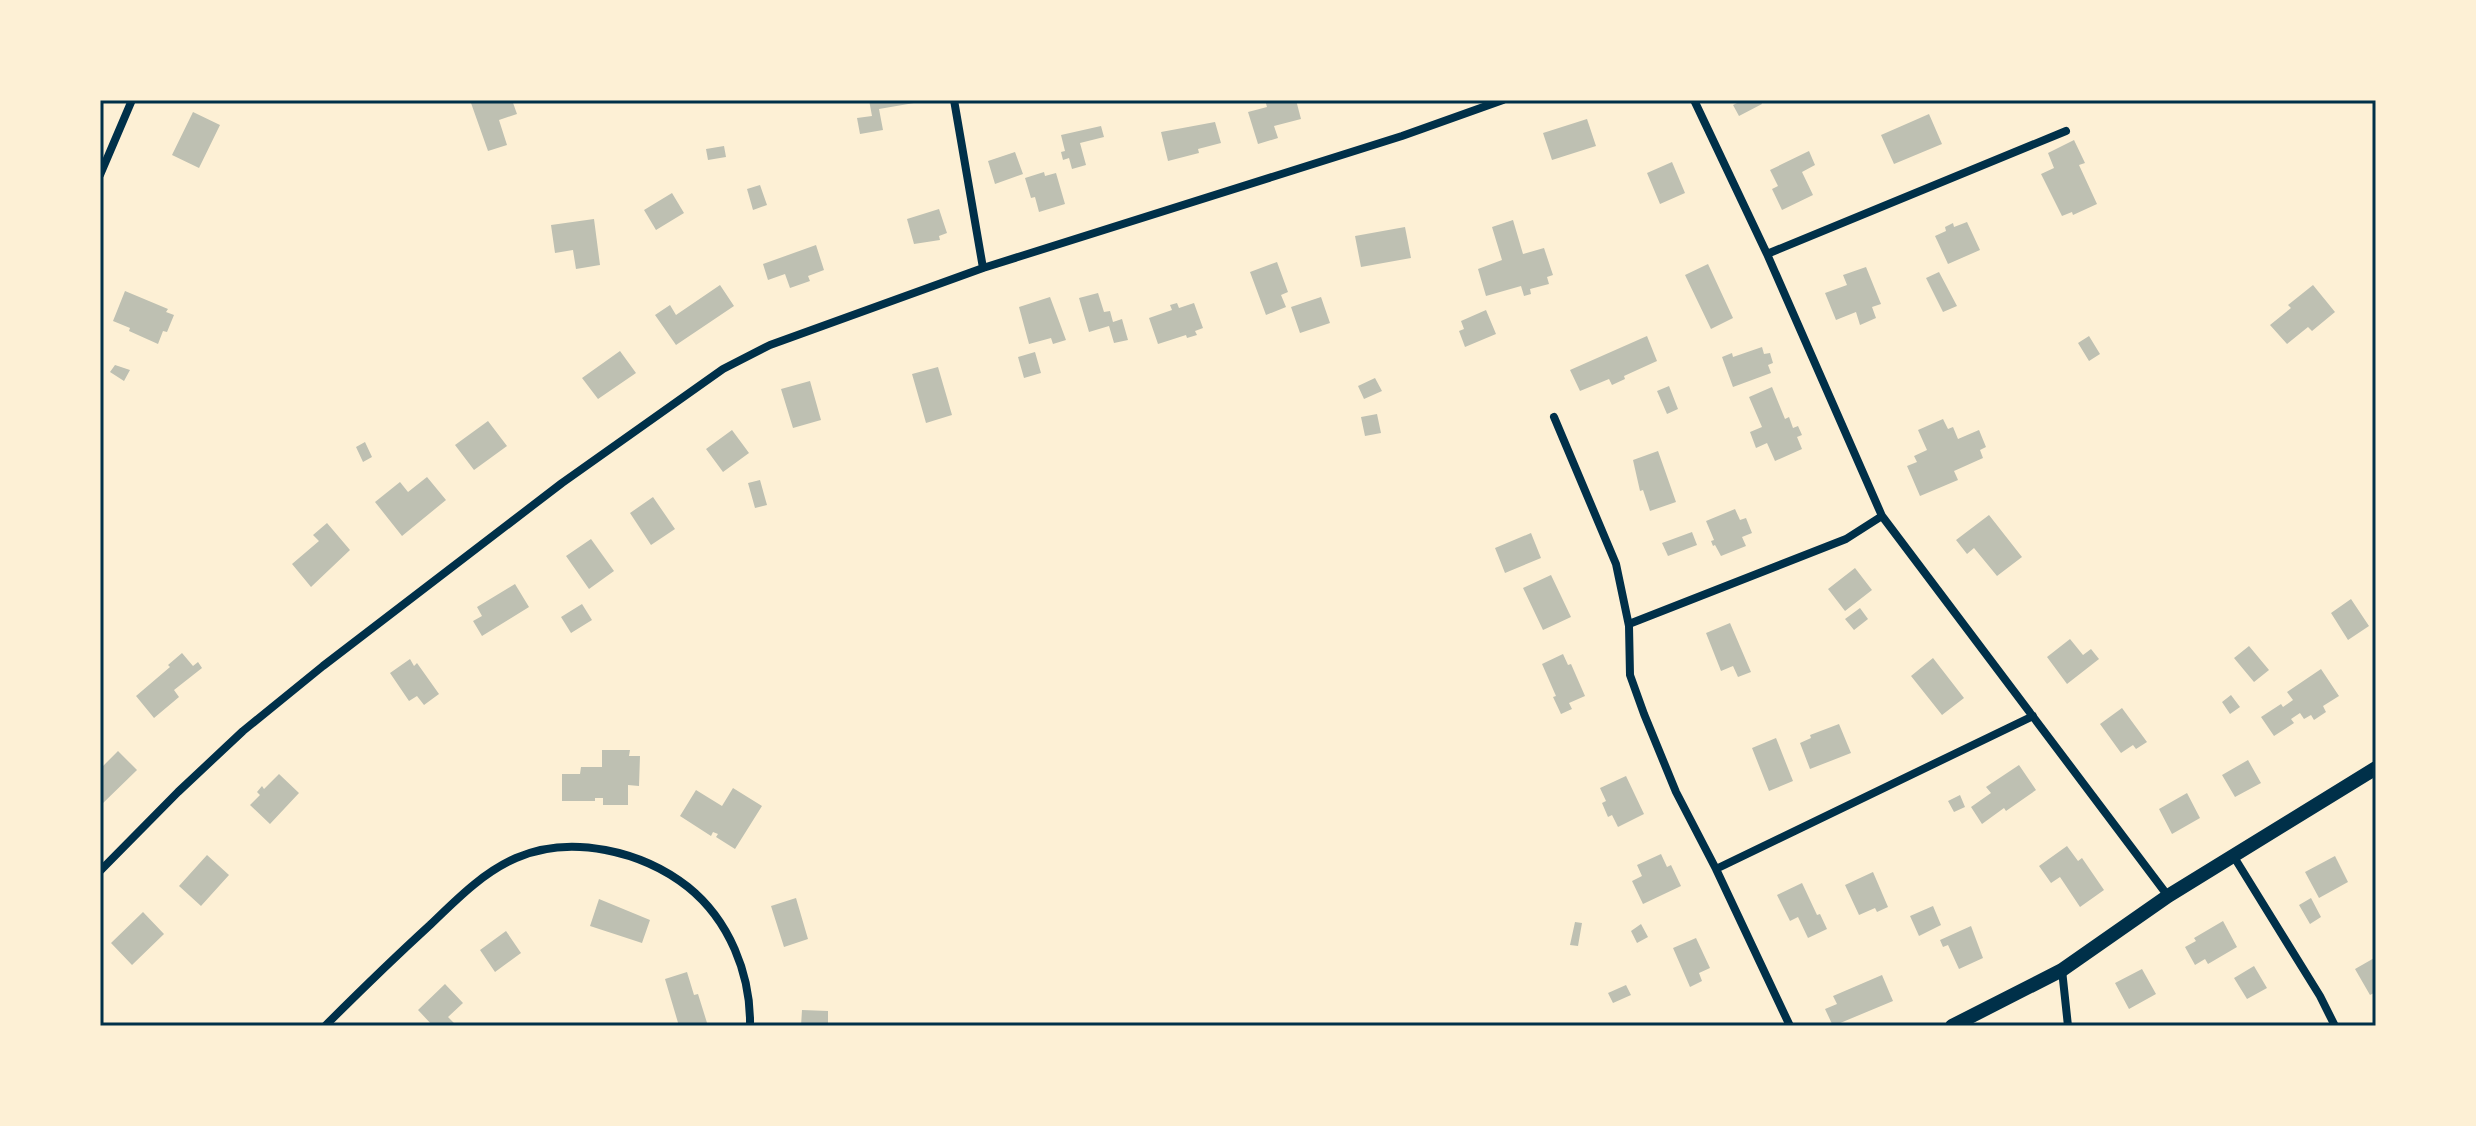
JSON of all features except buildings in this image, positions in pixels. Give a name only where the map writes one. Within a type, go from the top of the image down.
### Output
[{"type":"street","points":[[100,175],[132,100]]},
{"type":"street","points":[[954,100],[983,268]]},
{"type":"street","points":[[100,871],[243,731],[323,666],[551,492],[723,369],[770,345],[983,268],[1402,136],[1503,100]]},
{"type":"street","points":[[1694,100],[1767,254],[1882,516],[2168,896]]},
{"type":"street","points":[[1767,254],[2066,131]]},
{"type":"street","points":[[1554,417],[1616,564],[1629,624],[1630,675],[1644,714],[1676,792],[1790,1026]]},
{"type":"street","points":[[1629,624],[1846,539],[1882,516]]},
{"type":"street","points":[[1716,869],[2033,716]]},
{"type":"street","points":[[1952,1026],[2062,970],[2168,896],[2376,768]]},
{"type":"street","points":[[325,1026],[422,932],[489,873],[517,857],[570,848],[618,852],[637,857],[668,871],[692,891],[718,920],[733,945],[748,992],[750,1026]]},
{"type":"street","points":[[2234,857],[2320,996],[2335,1026]]},
{"type":"street","points":[[2062,970],[2068,1026]]}]
